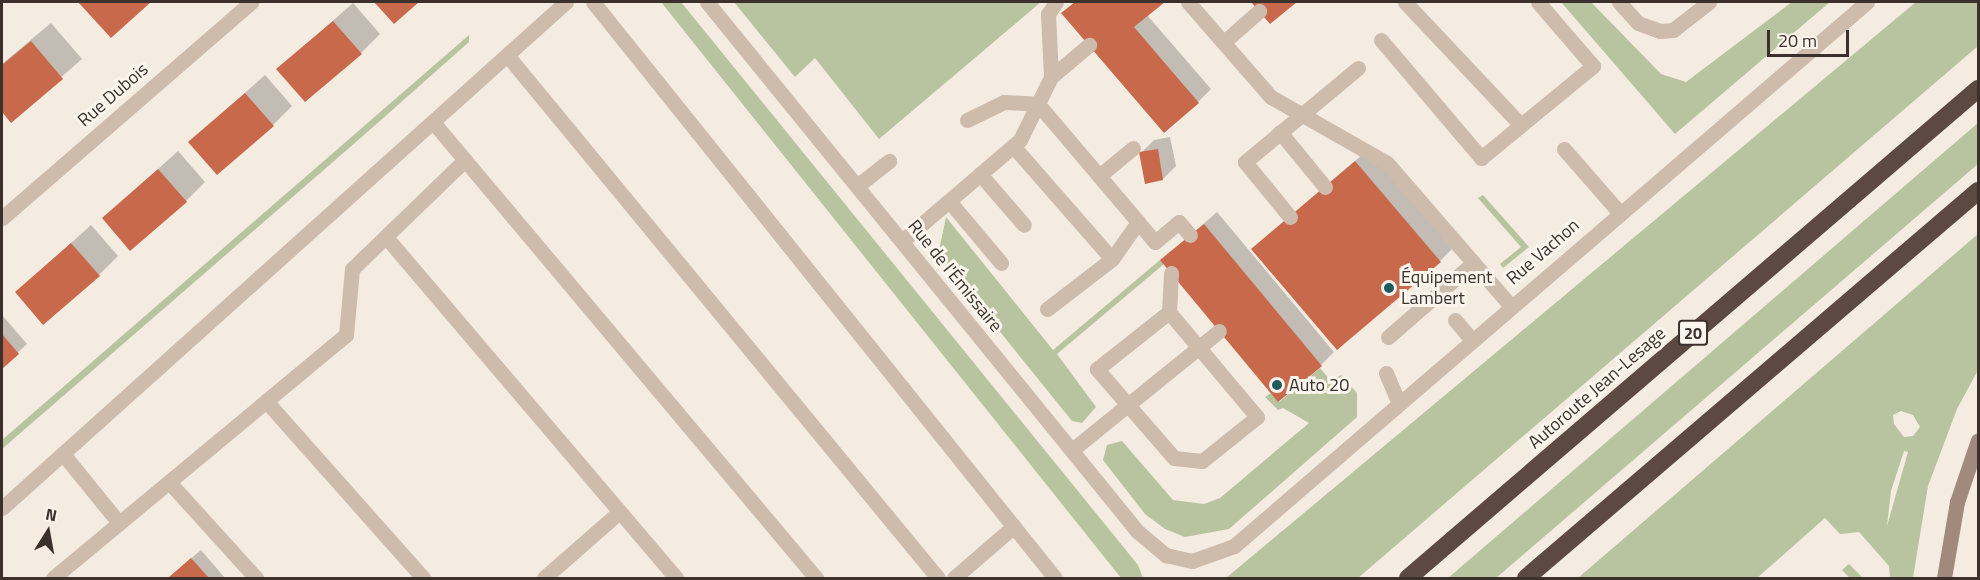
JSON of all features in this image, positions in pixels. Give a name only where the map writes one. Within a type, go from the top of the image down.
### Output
[{"type":"highway","name":"Autoroute Jean-Lesage","points":[[1408,579],[1978,88]]},
{"type":"highway","points":[[1526,579],[1978,191]]},
{"type":"street","name":"Rue Dubois","points":[[2,218],[251,2]]},
{"type":"street","points":[[2,508],[566,2]]},
{"type":"street","points":[[593,2],[1055,579]]},
{"type":"street","name":"Rue de l'Émissaire","points":[[707,2],[1144,538],[1183,561]]},
{"type":"street","points":[[1051,77],[1048,14],[1056,2]]},
{"type":"street","points":[[1190,2],[1271,97],[1387,163],[1511,306]]},
{"type":"street","points":[[1405,2],[1521,125]]},
{"type":"street","points":[[1381,40],[1481,158],[1593,66],[1538,2]]},
{"type":"street","points":[[1619,2],[1638,23],[1660,31],[1673,30],[1709,2]]},
{"type":"street","name":"Rue Vachon","points":[[1183,561],[1227,551],[1619,212],[1867,2]]},
{"type":"street","points":[[1224,42],[1259,11]]},
{"type":"street","points":[[902,241],[1013,146],[1051,77],[1089,45]]},
{"type":"street","points":[[507,55],[938,579]]},
{"type":"street","points":[[1290,217],[1245,162],[1358,68]]},
{"type":"street","points":[[967,120],[994,104],[1038,104],[1155,242],[1179,222],[1190,235]]},
{"type":"street","points":[[433,122],[816,579]]},
{"type":"street","points":[[1280,132],[1325,187]]},
{"type":"street","points":[[1013,146],[1112,259]]},
{"type":"street","points":[[1099,176],[1132,148]]},
{"type":"street","points":[[1564,149],[1619,212]]},
{"type":"street","points":[[53,579],[346,335],[352,269],[465,160]]},
{"type":"street","points":[[857,186],[889,161]]},
{"type":"street","points":[[980,174],[1024,225]]},
{"type":"street","points":[[949,201],[1001,263]]},
{"type":"street","points":[[1047,309],[1112,259],[1138,222]]},
{"type":"street","points":[[386,237],[676,579]]},
{"type":"street","points":[[1388,337],[1473,263]]},
{"type":"street","points":[[1169,312],[1097,369],[1174,458],[1202,461],[1257,417],[1169,312],[1171,273]]},
{"type":"street","points":[[1455,320],[1472,340]]},
{"type":"street","points":[[1072,450],[1219,331]]},
{"type":"street","points":[[1386,373],[1399,404]]},
{"type":"street","points":[[266,401],[422,578]]},
{"type":"street","points":[[1944,579],[1952,521],[1978,440]]},
{"type":"street","points":[[63,454],[118,523]]},
{"type":"street","points":[[169,482],[256,579]]},
{"type":"street","points":[[544,579],[619,512]]},
{"type":"street","points":[[954,579],[1014,526]]},
{"type":"green space","points":[[661,2],[681,2],[1138,565],[1143,578],[1121,578]]},
{"type":"green space","points":[[734,2],[1041,2],[879,139],[815,58],[795,77]]},
{"type":"green space","points":[[1561,2],[1591,2],[1661,74],[1686,82],[1792,2],[1830,2],[1675,134]]},
{"type":"green space","points":[[1916,2],[1978,2],[1978,46],[1358,578],[1226,578]]},
{"type":"green space","points":[[469,35],[469,42],[2,449],[2,440]]},
{"type":"green space","points":[[1978,123],[1978,164],[1496,578],[1448,578]]},
{"type":"green space","points":[[1483,195],[1529,247],[1503,268],[1500,264],[1521,247],[1478,198]]},
{"type":"green space","points":[[946,217],[1053,350],[1160,260],[1164,264],[1057,354],[1096,407],[1082,423],[1072,421],[938,255]]},
{"type":"green space","points":[[1978,234],[1978,370],[1957,409],[1928,486],[1913,578],[1890,578],[1889,566],[1859,532],[1840,534],[1825,518],[1757,578],[1578,578]],"holes":[[[1901,411],[1913,415],[1920,427],[1913,436],[1904,437],[1894,424],[1893,415]],[[1904,451],[1908,452],[1887,526],[1891,491]]]},
{"type":"green space","points":[[1320,368],[1331,381],[1341,375],[1357,393],[1357,417],[1229,529],[1185,537],[1165,529],[1145,514],[1103,460],[1107,445],[1122,441],[1173,500],[1204,504],[1220,498],[1309,423],[1283,408],[1278,410],[1265,397],[1271,393],[1279,402]]},
{"type":"green space","points":[[1849,564],[1862,578],[1850,578],[1842,570]]},
{"type":"building","points":[[78,2],[151,2],[111,38]]},
{"type":"building","points":[[374,2],[419,2],[394,24]]},
{"type":"building","points":[[1075,2],[1165,2],[1134,27],[1199,103],[1164,133],[1061,13]]},
{"type":"building","points":[[1251,2],[1297,2],[1270,24]]},
{"type":"building","points":[[333,21],[362,54],[305,102],[276,69]]},
{"type":"building","points":[[31,41],[63,79],[11,123],[2,112],[2,65]]},
{"type":"building","points":[[245,93],[274,126],[217,175],[188,142]]},
{"type":"building","points":[[1158,149],[1163,180],[1145,184],[1139,152]]},
{"type":"building","points":[[1355,161],[1441,262],[1337,350],[1251,249]]},
{"type":"building","points":[[158,169],[187,202],[130,251],[102,218]]},
{"type":"building","points":[[1204,224],[1322,366],[1278,402],[1160,260]]},
{"type":"building","points":[[71,243],[100,276],[43,325],[15,292]]},
{"type":"building","points":[[2,334],[19,354],[2,369]]},
{"type":"building","points":[[191,558],[209,578],[168,578]]},
{"type":"place","name":"Équipement Lambert","points":[[1389,288]]},
{"type":"place","name":"Auto 20","points":[[1277,385]]}]
